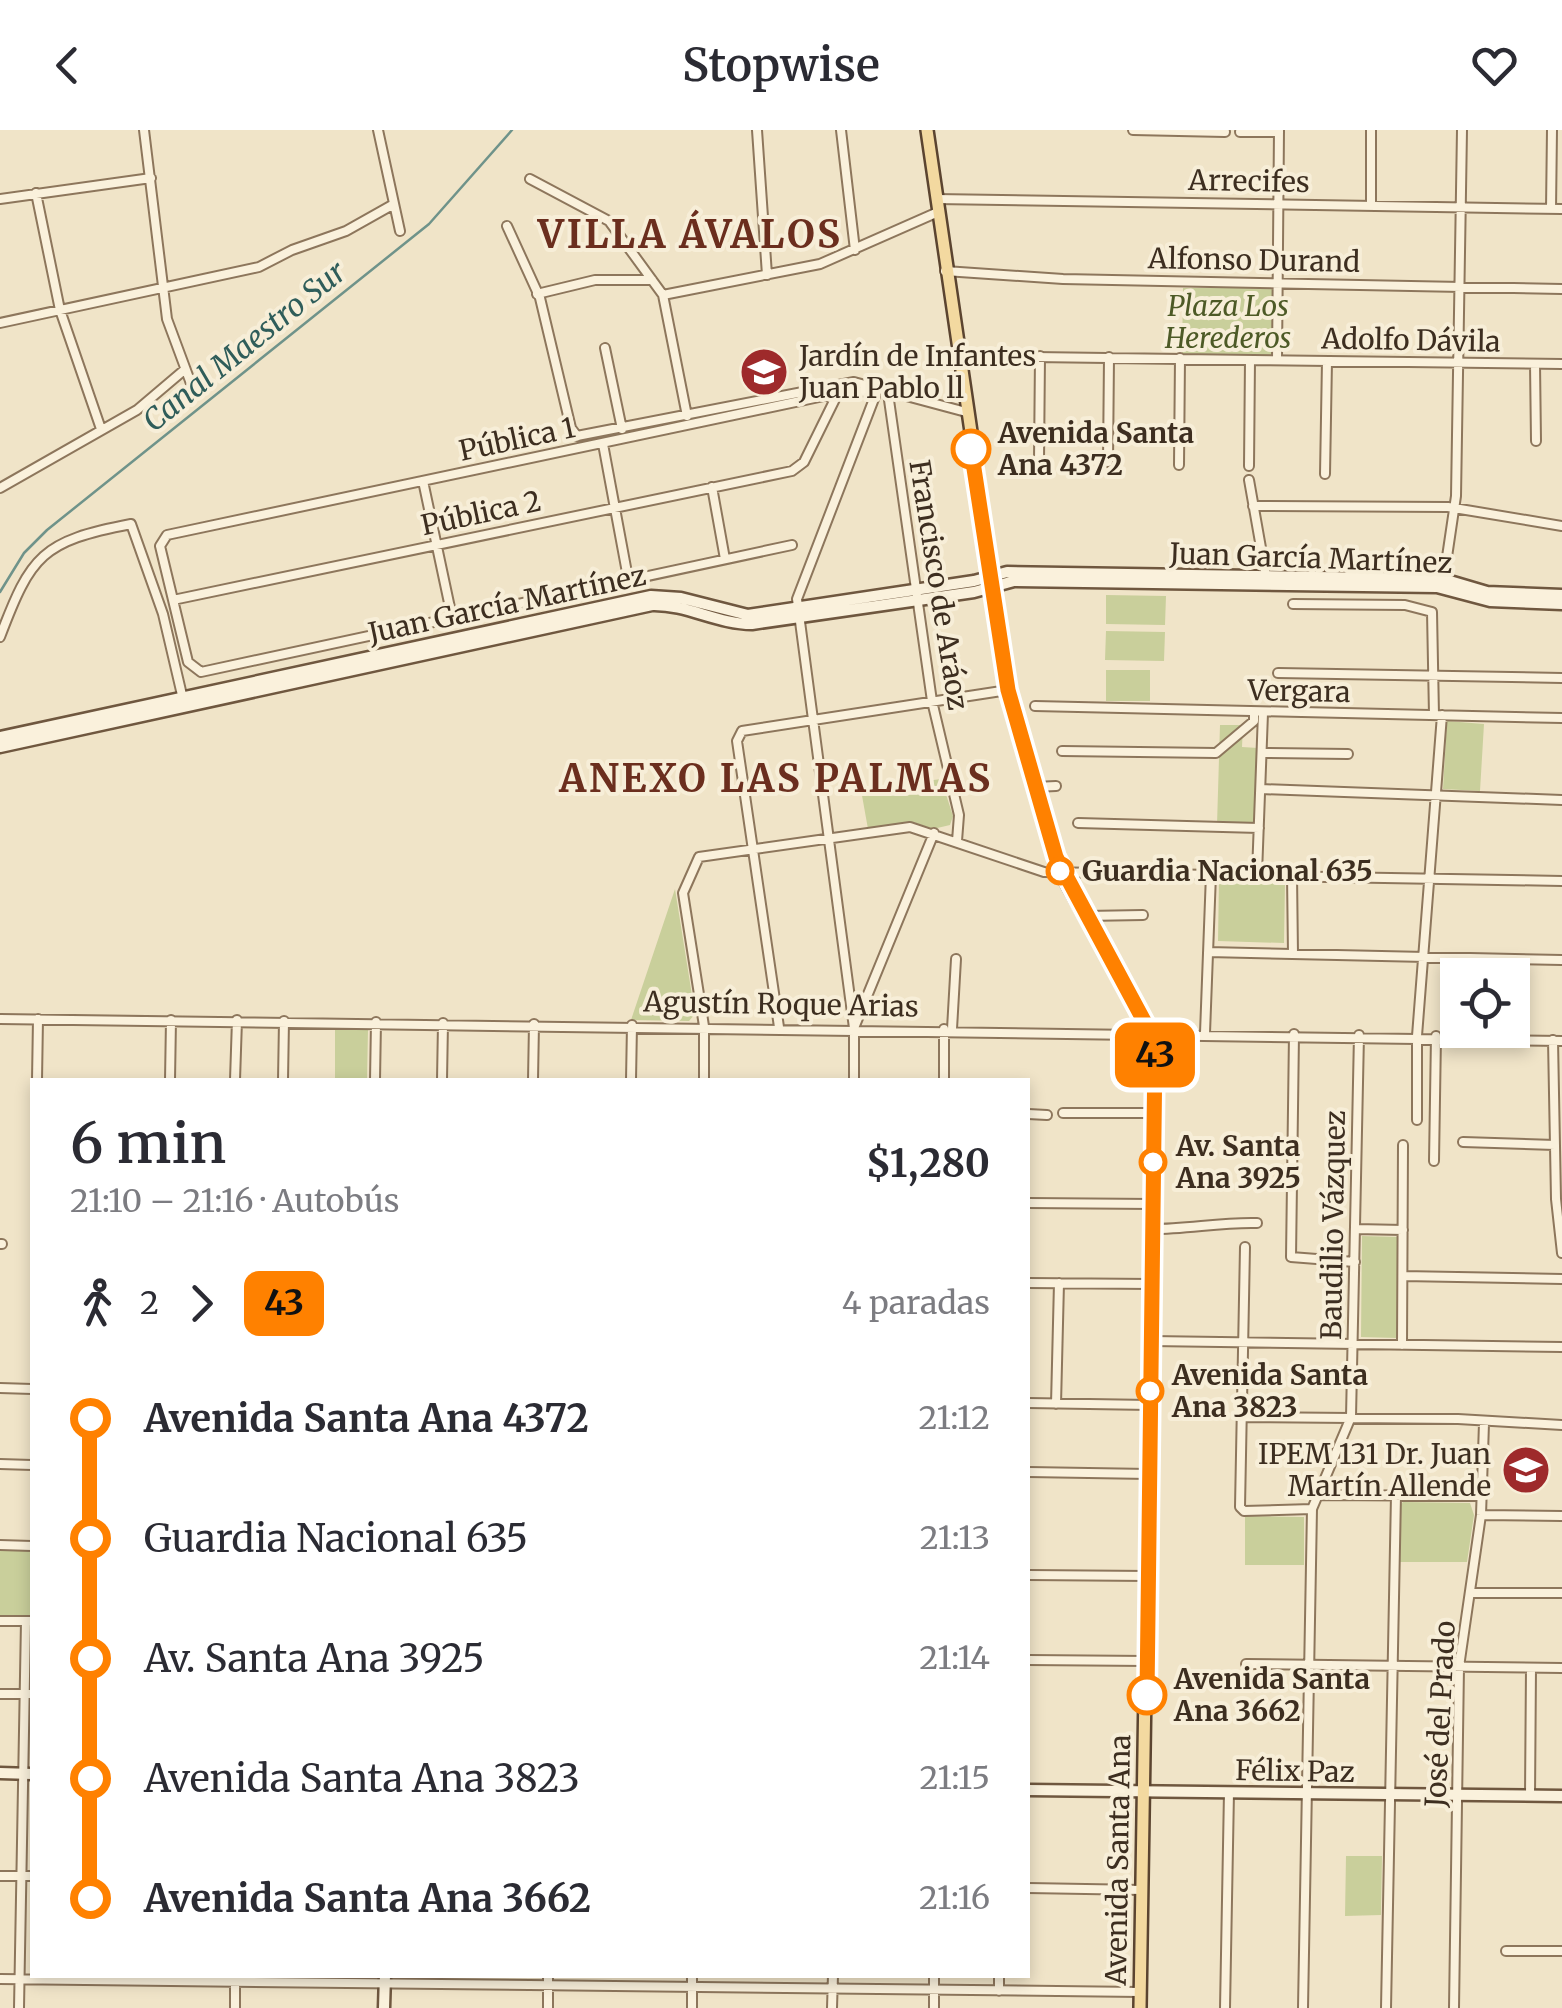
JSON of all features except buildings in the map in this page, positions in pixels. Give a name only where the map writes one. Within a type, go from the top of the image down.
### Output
[{"type":"main road","name":"Avenida Santa Ana","points":[[927,130],[1008,690],[1061,873],[1151,1034],[1154,1112],[1150,1474],[1140,2008]]},
{"type":"main road","name":"Juan García Martínez","points":[[991,581],[1007,572],[1266,576],[1443,583],[1487,592],[1562,595]]},
{"type":"main road","name":"Juan García Martínez","points":[[0,747],[639,607],[674,606],[740,624],[1014,580],[1443,583],[1490,601],[1562,604]]},
{"type":"main road","name":"Juan García Martínez","points":[[0,738],[182,695],[651,596],[681,598],[739,615],[797,613]]},
{"type":"main road","points":[[0,1773],[28,1774]]},
{"type":"main road","name":"Félix Paz","points":[[1030,1790],[1562,1796]]},
{"type":"main road","points":[[384,2008],[385,1979]]},
{"type":"street","points":[[144,130],[167,320],[192,389]]},
{"type":"street","points":[[378,130],[400,231]]},
{"type":"street","points":[[757,130],[767,275]]},
{"type":"street","points":[[840,130],[854,250]]},
{"type":"street","points":[[1133,130],[1225,132]]},
{"type":"street","points":[[1371,130],[1371,206]]},
{"type":"street","points":[[1443,583],[1455,508],[1462,130]]},
{"type":"street","points":[[1551,209],[1552,130]]},
{"type":"street","points":[[1240,132],[1279,131],[1277,360]]},
{"type":"street","points":[[0,199],[151,178]]},
{"type":"street","points":[[530,179],[609,221],[664,295],[687,416]]},
{"type":"street","points":[[36,193],[60,310],[101,429]]},
{"type":"street","name":"Arrecifes","points":[[937,206],[1277,203],[1562,209]]},
{"type":"street","points":[[0,323],[266,266],[292,250],[346,231],[394,204]]},
{"type":"street","points":[[664,295],[820,264],[937,206]]},
{"type":"street","points":[[507,226],[537,294],[558,360],[571,428],[580,437],[854,382],[876,391],[966,412]]},
{"type":"street","name":"Alfonso Durand","points":[[945,271],[1063,279],[1562,289]]},
{"type":"street","points":[[537,294],[595,280],[652,280]]},
{"type":"street","points":[[605,348],[622,429]]},
{"type":"street","name":"Adolfo Dávila","points":[[958,356],[1562,364]]},
{"type":"street","points":[[1040,356],[1040,460]]},
{"type":"street","points":[[1108,462],[1109,357]]},
{"type":"street","points":[[1179,465],[1180,358]]},
{"type":"street","points":[[1250,360],[1250,466]]},
{"type":"street","points":[[1325,474],[1327,361]]},
{"type":"street","points":[[1535,364],[1536,441]]},
{"type":"street","points":[[0,488],[146,404],[183,371]]},
{"type":"street","points":[[854,1078],[854,1028],[797,599],[876,391]]},
{"type":"street","name":"Pública 1","points":[[172,600],[160,546],[167,535],[838,393],[876,391]]},
{"type":"street","name":"Pública 2","points":[[172,600],[798,468],[838,393]]},
{"type":"street","name":"Francisco de Aráoz","points":[[888,393],[932,701],[959,814],[957,841]]},
{"type":"street","points":[[603,444],[628,578]]},
{"type":"street","points":[[1249,480],[1266,576]]},
{"type":"street","points":[[423,481],[452,617]]},
{"type":"street","points":[[712,488],[726,559]]},
{"type":"street","points":[[1254,506],[1455,508],[1562,526]]},
{"type":"street","points":[[0,637],[20,583],[44,550],[132,524],[163,614],[182,695]]},
{"type":"street","points":[[172,600],[194,670],[792,544]]},
{"type":"street","points":[[1293,604],[1405,605],[1432,612],[1432,676],[1438,715],[1436,794],[1417,1036],[1417,1120]]},
{"type":"street","points":[[1278,674],[1562,678]]},
{"type":"street","points":[[779,1027],[737,741],[742,730],[1008,690]]},
{"type":"street","name":"Vergara","points":[[1035,706],[1562,718]]},
{"type":"street","points":[[1062,751],[1216,754],[1259,713]]},
{"type":"street","points":[[1257,874],[1262,753],[1259,713]]},
{"type":"street","points":[[1262,753],[1348,754]]},
{"type":"street","points":[[1035,786],[1056,786]]},
{"type":"street","points":[[1261,789],[1562,800]]},
{"type":"street","points":[[1078,822],[1259,828]]},
{"type":"street","points":[[704,1078],[704,1026],[682,894],[700,857],[910,827],[1035,870],[1061,873],[1562,882]]},
{"type":"street","points":[[854,1028],[934,833]]},
{"type":"street","points":[[1204,1033],[1211,874]]},
{"type":"street","points":[[1292,875],[1293,954]]},
{"type":"street","points":[[1086,916],[1143,915]]},
{"type":"street","points":[[1208,952],[1562,960]]},
{"type":"street","points":[[944,1078],[956,958]]},
{"type":"street","name":"Agustín Roque Arias","points":[[0,1018],[1558,1040]]},
{"type":"street","points":[[38,1019],[38,1078]]},
{"type":"street","points":[[170,1078],[171,1020]]},
{"type":"street","points":[[235,1078],[237,1020]]},
{"type":"street","points":[[283,1078],[284,1021]]},
{"type":"street","points":[[375,1078],[376,1022]]},
{"type":"street","points":[[442,1078],[443,1023]]},
{"type":"street","points":[[534,1024],[534,1078]]},
{"type":"street","points":[[631,1078],[632,1024]]},
{"type":"street","points":[[1294,1034],[1290,1252],[1301,1261],[1355,1262]]},
{"type":"street","name":"Baudilio Vázquez","points":[[1303,2008],[1312,1509],[1351,1417],[1359,1035]]},
{"type":"street","points":[[1434,1161],[1436,1036]]},
{"type":"street","points":[[1558,1040],[1555,1145],[1562,1253]]},
{"type":"street","points":[[1062,1113],[1154,1112]]},
{"type":"street","points":[[1030,1114],[1048,1115]]},
{"type":"street","points":[[1463,1142],[1555,1145]]},
{"type":"street","points":[[1402,1344],[1403,1145]]},
{"type":"street","points":[[1030,1203],[1153,1204]]},
{"type":"street","points":[[1152,1228],[1190,1229],[1203,1222],[1257,1222]]},
{"type":"street","points":[[1356,1229],[1403,1230]]},
{"type":"street","points":[[1245,1247],[1240,1507],[1312,1509]]},
{"type":"street","points":[[1402,1276],[1562,1279]]},
{"type":"street","points":[[1030,1283],[1152,1284]]},
{"type":"street","points":[[1056,1404],[1059,1284]]},
{"type":"street","points":[[1151,1341],[1562,1347]]},
{"type":"street","points":[[0,1388],[30,1389]]},
{"type":"street","points":[[1030,1403],[1150,1405]]},
{"type":"street","points":[[1243,1418],[1458,1418],[1484,1424],[1562,1426]]},
{"type":"street","name":"José del Prado","points":[[1454,2008],[1459,1667],[1481,1515],[1484,1424]]},
{"type":"street","points":[[0,1464],[30,1465]]},
{"type":"street","points":[[1030,1472],[1150,1474]]},
{"type":"street","points":[[1317,1494],[1481,1496]]},
{"type":"street","points":[[1386,2008],[1396,1496]]},
{"type":"street","points":[[1481,1515],[1562,1516]]},
{"type":"street","points":[[0,1545],[30,1546]]},
{"type":"street","points":[[1030,1575],[1148,1576]]},
{"type":"street","points":[[1470,1592],[1562,1594]]},
{"type":"street","points":[[0,1621],[29,1621],[19,2008]]},
{"type":"street","points":[[1030,1660],[1147,1661]]},
{"type":"street","points":[[1246,1664],[1562,1668]]},
{"type":"street","points":[[1530,1796],[1531,1668]]},
{"type":"street","points":[[0,1694],[28,1694]]},
{"type":"street","points":[[1225,2008],[1230,1792]]},
{"type":"street","points":[[0,1876],[30,1876]]},
{"type":"street","points":[[1030,1888],[1143,1890]]},
{"type":"street","points":[[1506,1950],[1562,1952]]},
{"type":"street","points":[[235,1978],[235,2008]]},
{"type":"street","points":[[692,1978],[692,2008]]},
{"type":"street","points":[[832,2008],[833,1978]]},
{"type":"street","points":[[934,1978],[934,2008]]},
{"type":"street","points":[[999,1978],[999,1991]]},
{"type":"street","points":[[0,1980],[548,1980],[692,1986],[1141,1992]]},
{"type":"street","points":[[548,1980],[548,2008]]},
{"type":"green space","name":"Plaza Los Herederos","points":[[1183,288],[1274,288],[1272,356],[1182,355]]},
{"type":"green space","points":[[1106,595],[1166,596],[1165,625],[1106,624]]},
{"type":"green space","points":[[1106,631],[1165,632],[1164,661],[1105,660]]},
{"type":"green space","points":[[1106,670],[1150,670],[1150,701],[1106,701]]},
{"type":"green space","points":[[1447,721],[1484,724],[1480,791],[1443,789]]},
{"type":"green space","points":[[1220,725],[1243,725],[1242,747],[1258,748],[1256,826],[1217,825]]},
{"type":"green space","points":[[941,779],[953,816],[950,825],[933,829],[913,822],[868,829],[861,790]]},
{"type":"green space","points":[[1219,880],[1285,881],[1284,943],[1218,941]]},
{"type":"green space","points":[[675,889],[695,1014],[689,1021],[631,1020]]},
{"type":"green space","points":[[335,1029],[368,1030],[367,1078],[335,1078]]},
{"type":"green space","points":[[1362,1236],[1399,1237],[1397,1338],[1361,1337]]},
{"type":"green space","points":[[1403,1502],[1470,1503],[1474,1515],[1467,1562],[1397,1562],[1398,1507]]},
{"type":"green space","points":[[1245,1516],[1304,1517],[1304,1565],[1245,1565]]},
{"type":"green space","points":[[0,1549],[30,1550],[30,1618],[0,1618]]},
{"type":"green space","points":[[1346,1856],[1382,1856],[1381,1915],[1345,1916]]},
{"type":"waterway","name":"Canal Maestro Sur","points":[[0,592],[24,553],[47,530],[429,224],[512,130]]},
{"type":"bus line","name":"43","points":[[971,449],[1011,706],[1049,836],[1061,873],[1151,1034],[1155,1050],[1147,1695]]},
{"type":"place","name":"Jardín de Infantes Juan Pablo ll","points":[[764,372]]},
{"type":"place","name":"Avenida Santa Ana 4372","points":[[971,449]]},
{"type":"place","name":"Guardia Nacional 635","points":[[1060,871]]},
{"type":"place","name":"Av. Santa Ana 3925","points":[[1153,1162]]},
{"type":"place","name":"Avenida Santa Ana 3823","points":[[1150,1391]]},
{"type":"place","name":"IPEM 131 Dr. Juan Martín Allende","points":[[1526,1470]]},
{"type":"place","name":"Avenida Santa Ana 3662","points":[[1147,1695]]},
{"type":"district","name":"VILLA ÁVALOS","points":[[690,234]]},
{"type":"district","name":"ANEXO LAS PALMAS","points":[[776,778]]}]
